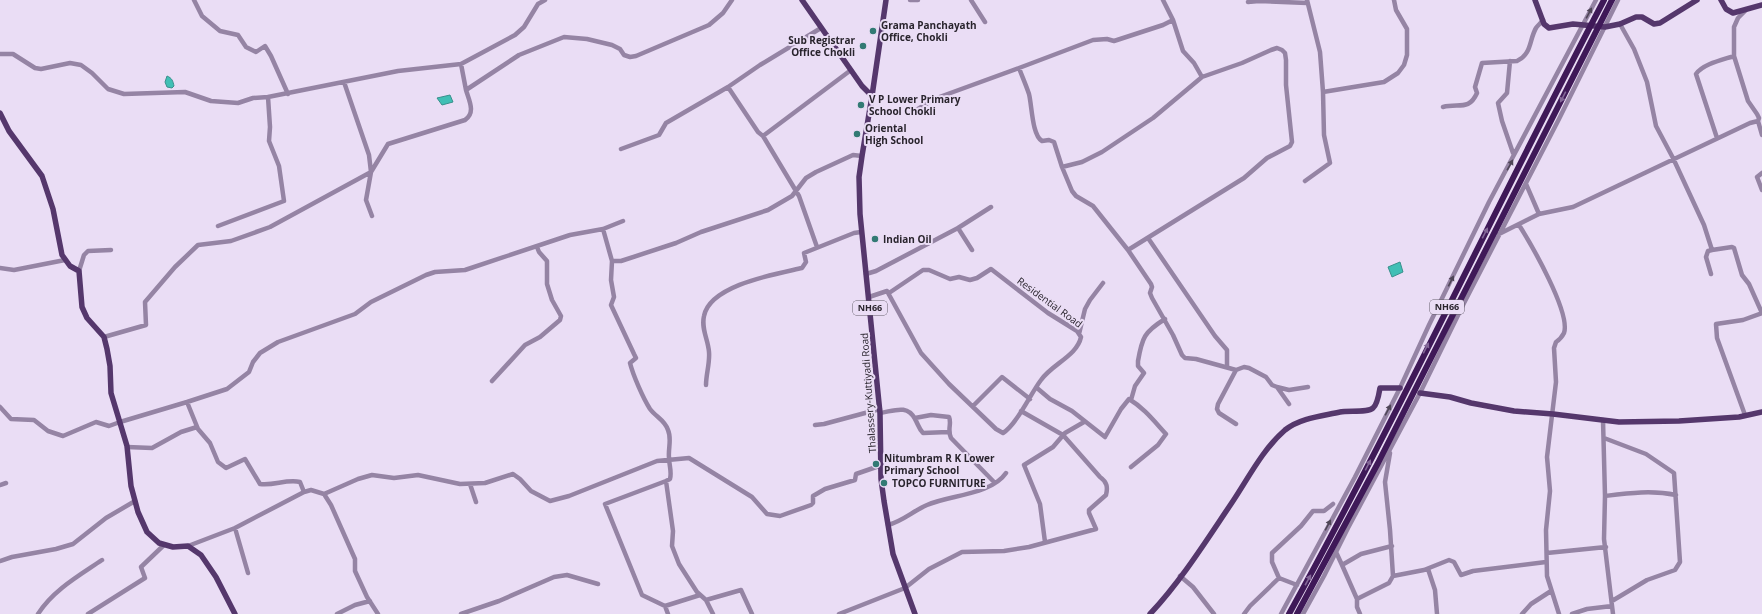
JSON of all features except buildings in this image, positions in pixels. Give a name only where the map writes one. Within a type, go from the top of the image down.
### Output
[{"type":"highway","name":"NH66","points":[[1289,614],[1368,466],[1540,122],[1604,0]]},
{"type":"highway","name":"NH66","points":[[1298,614],[1378,463],[1602,27],[1612,0]]},
{"type":"main road","points":[[802,0],[866,91],[872,96]]},
{"type":"main road","name":"Thalassery-Kuttiyadi Road","points":[[886,0],[862,156],[859,193],[861,232],[880,411],[882,479],[888,525],[898,572],[915,614]]},
{"type":"main road","points":[[1535,0],[1544,24],[1549,28],[1573,24],[1602,27],[1620,24],[1636,17],[1642,17],[1654,24],[1660,23],[1698,0]]},
{"type":"main road","points":[[1721,0],[1729,12],[1733,13],[1745,11],[1762,5]]},
{"type":"main road","points":[[0,113],[1,120],[36,166],[46,183],[62,255],[70,266],[79,271],[82,307],[87,318],[104,336],[110,366],[111,393],[127,447],[131,486],[138,512],[148,532],[159,543],[173,547],[188,546],[201,555],[216,578],[235,614]]},
{"type":"main road","points":[[1150,614],[1180,576],[1232,503],[1262,455],[1285,431],[1304,420],[1340,412],[1370,410],[1374,407],[1380,388],[1400,388]]},
{"type":"main road","points":[[1420,392],[1514,411],[1603,420],[1647,422],[1745,415],[1762,412]]},
{"type":"street","points":[[194,0],[202,16],[220,31],[238,35],[246,47],[256,52],[265,46],[288,94]]},
{"type":"street","points":[[0,54],[13,54],[31,66],[41,69],[70,63],[81,65],[92,73],[108,89],[124,94],[185,92],[212,101],[238,103],[253,98],[288,94],[398,71],[461,64],[515,35],[524,27],[537,2],[545,0]]},
{"type":"street","points":[[466,90],[519,55],[564,37],[587,39],[612,45],[620,49],[624,55],[636,56],[709,25],[723,13],[732,0]]},
{"type":"street","points":[[910,0],[918,0]]},
{"type":"street","points":[[971,0],[985,22]]},
{"type":"street","points":[[1163,0],[1173,20],[1183,51],[1194,63],[1202,77]]},
{"type":"street","points":[[1248,2],[1259,0],[1307,2],[1320,52],[1324,135],[1330,163],[1305,181]]},
{"type":"street","points":[[1323,92],[1384,82],[1398,73],[1404,64],[1407,55],[1407,29],[1396,10],[1394,0]]},
{"type":"street","points":[[1281,614],[1355,477],[1400,388],[1489,202],[1513,160],[1596,0]]},
{"type":"street","points":[[1303,614],[1391,449],[1499,234],[1559,119],[1602,27],[1618,0]]},
{"type":"street","points":[[1745,11],[1734,27],[1734,56],[1748,101],[1759,118],[1758,121],[1762,134]]},
{"type":"street","points":[[910,114],[934,100],[1093,40],[1107,39],[1114,41],[1163,25],[1173,20]]},
{"type":"street","points":[[1444,107],[1452,105],[1465,106],[1474,100],[1477,93],[1475,87],[1482,63],[1517,61],[1525,56],[1529,50],[1536,28],[1543,20]]},
{"type":"street","points":[[1620,24],[1634,49],[1647,82],[1656,126],[1673,158],[1704,225],[1712,250]]},
{"type":"street","points":[[621,149],[660,135],[666,123],[728,87],[760,64],[821,28]]},
{"type":"street","points":[[1062,167],[1082,162],[1102,152],[1153,118],[1202,77],[1242,63],[1277,48],[1285,53],[1286,85],[1292,142],[1290,146],[1267,158],[1244,178],[1128,250]]},
{"type":"street","points":[[1717,138],[1696,74],[1698,70],[1705,66],[1734,56]]},
{"type":"street","points":[[1510,61],[1507,93],[1498,103],[1502,121],[1513,153]]},
{"type":"street","points":[[104,336],[146,325],[145,302],[175,267],[198,245],[231,241],[270,227],[371,172],[388,144],[466,120],[470,117],[472,113],[461,64]]},
{"type":"street","points":[[1019,68],[1029,94],[1035,126],[1039,138],[1042,141],[1049,140],[1054,142],[1072,191],[1076,196],[1093,206],[1128,250],[1151,284],[1152,287],[1150,293],[1152,298],[1165,319],[1182,355],[1185,358],[1196,359],[1236,370],[1244,367],[1249,368],[1266,377],[1272,385],[1289,390],[1308,386]]},
{"type":"street","points":[[763,136],[851,70]]},
{"type":"street","points":[[344,82],[369,155],[371,172],[366,200],[372,216]]},
{"type":"street","points":[[728,87],[758,132],[763,136],[796,190],[817,247]]},
{"type":"street","points":[[218,226],[284,201],[278,166],[269,140],[270,127],[268,97]]},
{"type":"street","points":[[1499,234],[1539,214],[1573,207],[1673,158],[1750,123],[1758,121]]},
{"type":"street","points":[[612,261],[621,261],[768,210],[792,196],[806,178],[816,172],[853,155],[862,156]]},
{"type":"street","points":[[1762,173],[1757,177],[1762,190]]},
{"type":"street","points":[[1526,184],[1539,214]]},
{"type":"street","points":[[866,274],[876,271],[958,228],[991,207]]},
{"type":"street","points":[[0,407],[2,414],[11,419],[34,420],[48,430],[63,436],[96,422],[109,426],[227,389],[249,372],[253,362],[260,353],[278,342],[355,314],[371,302],[426,275],[435,272],[465,270],[570,235],[603,229],[623,221]]},
{"type":"street","points":[[1519,225],[1540,262],[1562,311],[1564,332],[1560,340],[1556,342],[1554,348],[1556,382],[1547,457],[1550,482],[1546,530],[1547,576],[1559,614]]},
{"type":"street","points":[[958,228],[972,250]]},
{"type":"street","points":[[603,229],[612,261],[611,280],[614,297],[611,305],[636,358],[630,363],[640,390],[649,407],[664,421],[669,431],[669,459],[671,477],[666,481],[605,504],[642,595],[665,606],[700,595]]},
{"type":"street","points":[[706,385],[709,350],[704,333],[704,315],[714,300],[727,290],[738,285],[759,278],[802,268],[806,262],[804,253],[861,232]]},
{"type":"street","points":[[1148,238],[1215,336],[1227,350],[1227,368]]},
{"type":"street","points":[[492,381],[525,345],[540,337],[560,320],[562,316],[552,300],[546,284],[547,261],[539,252],[537,247]]},
{"type":"street","points":[[1711,274],[1706,257],[1708,251],[1732,247],[1734,248],[1742,276],[1749,284],[1762,313],[1743,320],[1716,324],[1717,338],[1745,415]]},
{"type":"street","points":[[79,271],[84,255],[88,251],[111,250]]},
{"type":"street","points":[[0,268],[14,270],[65,260]]},
{"type":"street","name":"Residential Road","points":[[889,293],[923,270],[929,270],[950,279],[958,277],[970,280],[977,278],[991,269],[1048,313],[1081,336],[1075,348],[1041,380],[1030,399],[1003,433],[996,429],[973,406]]},
{"type":"street","points":[[1081,336],[1085,309],[1103,283]]},
{"type":"street","points":[[869,297],[885,291],[889,293],[892,302],[921,354],[949,384],[973,406],[1002,377],[1030,399]]},
{"type":"street","points":[[1131,400],[1135,386],[1144,373],[1138,366],[1138,361],[1146,334],[1149,330],[1165,319]]},
{"type":"street","points":[[1236,370],[1218,404],[1217,409],[1219,413],[1236,424]]},
{"type":"street","points":[[1277,387],[1288,404]]},
{"type":"street","points":[[1037,388],[1050,399],[1072,411],[1084,422],[1105,437],[1129,399],[1147,411],[1149,416],[1166,434]]},
{"type":"street","points":[[188,402],[197,427],[210,442],[218,462],[226,468],[245,459],[260,484],[267,485],[293,481],[300,482],[304,492]]},
{"type":"street","points":[[815,425],[880,411],[902,409],[907,410],[915,418],[923,433],[948,432]]},
{"type":"street","points":[[839,614],[905,588],[929,569],[962,552],[1004,552],[1029,547],[1096,529],[1089,510],[1092,506],[1104,498],[1107,489],[1104,480],[1063,435],[1021,411]]},
{"type":"street","points":[[34,420],[36,413]]},
{"type":"street","points":[[915,418],[931,415],[948,417],[950,420],[948,432],[956,444],[995,483]]},
{"type":"street","points":[[1603,420],[1605,496],[1603,528],[1613,614]]},
{"type":"street","points":[[1045,542],[1040,504],[1024,465],[1053,447],[1063,435],[1084,422]]},
{"type":"street","points":[[127,447],[152,448],[182,432],[197,427]]},
{"type":"street","points":[[1131,467],[1158,445],[1166,434],[1171,431]]},
{"type":"street","points":[[1572,614],[1612,603],[1647,580],[1675,570],[1680,562],[1674,473],[1646,454],[1604,438]]},
{"type":"street","points":[[1357,599],[1389,583],[1393,576],[1392,546],[1385,482],[1391,449]]},
{"type":"street","points":[[324,494],[358,479],[372,475],[394,478],[418,475],[460,484],[470,484],[485,483],[512,474],[520,479],[531,491],[550,501],[570,496],[641,466],[657,461],[689,458],[698,462],[752,497],[767,514],[780,516],[811,505],[813,503],[813,496],[824,490],[855,480],[856,474],[882,465]]},
{"type":"street","points":[[888,525],[905,519],[927,505],[962,494],[972,493],[995,483],[1006,473]]},
{"type":"street","points":[[666,481],[673,530],[672,546],[679,564],[700,595],[706,600],[713,614]]},
{"type":"street","points":[[0,485],[6,483]]},
{"type":"street","points":[[470,484],[476,502]]},
{"type":"street","points":[[188,546],[235,528],[304,492],[311,490],[324,494],[331,505],[355,559],[356,571],[370,602],[378,614]]},
{"type":"street","points":[[1605,496],[1642,492],[1661,492],[1676,495]]},
{"type":"street","points":[[0,561],[73,544],[106,518],[134,501]]},
{"type":"street","points":[[1297,585],[1279,578],[1272,562],[1272,553],[1301,526],[1313,511],[1324,511],[1333,504]]},
{"type":"street","points":[[235,528],[248,573]]},
{"type":"street","points":[[88,614],[145,578],[141,567],[164,544]]},
{"type":"street","points":[[1342,565],[1361,554],[1392,546]]},
{"type":"street","points":[[1547,553],[1606,547]]},
{"type":"street","points":[[1336,552],[1357,599],[1357,607],[1360,614]]},
{"type":"street","points":[[38,614],[44,604],[60,590],[102,560]]},
{"type":"street","points":[[1393,576],[1428,569],[1449,560],[1452,561],[1461,575],[1473,571],[1522,567],[1546,562]]},
{"type":"street","points":[[1428,569],[1435,590],[1437,614]]},
{"type":"street","points":[[461,614],[499,601],[554,577],[567,575],[598,584]]},
{"type":"street","points":[[1180,576],[1193,587],[1214,614]]},
{"type":"street","points":[[1244,614],[1250,606],[1279,578]]},
{"type":"street","points":[[706,600],[741,590],[752,614]]},
{"type":"street","points":[[1522,614],[1531,604],[1551,591]]},
{"type":"street","points":[[337,614],[355,605],[370,602]]},
{"type":"street","points":[[665,606],[668,614]]},
{"type":"shaded area","points":[[167,76],[173,81],[174,86],[172,88],[167,87],[165,82]]},
{"type":"shaded area","points":[[450,95],[453,102],[442,105],[437,98]]},
{"type":"shaded area","points":[[1400,262],[1403,272],[1392,277],[1388,267]]},
{"type":"place","name":"Grama Panchayath Office, Chokli","points":[[873,31]]},
{"type":"place","name":"Sub Registrar Office Chokli","points":[[863,46]]},
{"type":"place","name":"V P Lower Primary School Chokli","points":[[861,105]]},
{"type":"place","name":"Oriental High School","points":[[857,134]]},
{"type":"place","name":"Indian Oil","points":[[875,239]]},
{"type":"place","name":"Nitumbram R K Lower Primary School","points":[[876,464]]},
{"type":"place","name":"TOPCO FURNITURE","points":[[884,483]]}]
